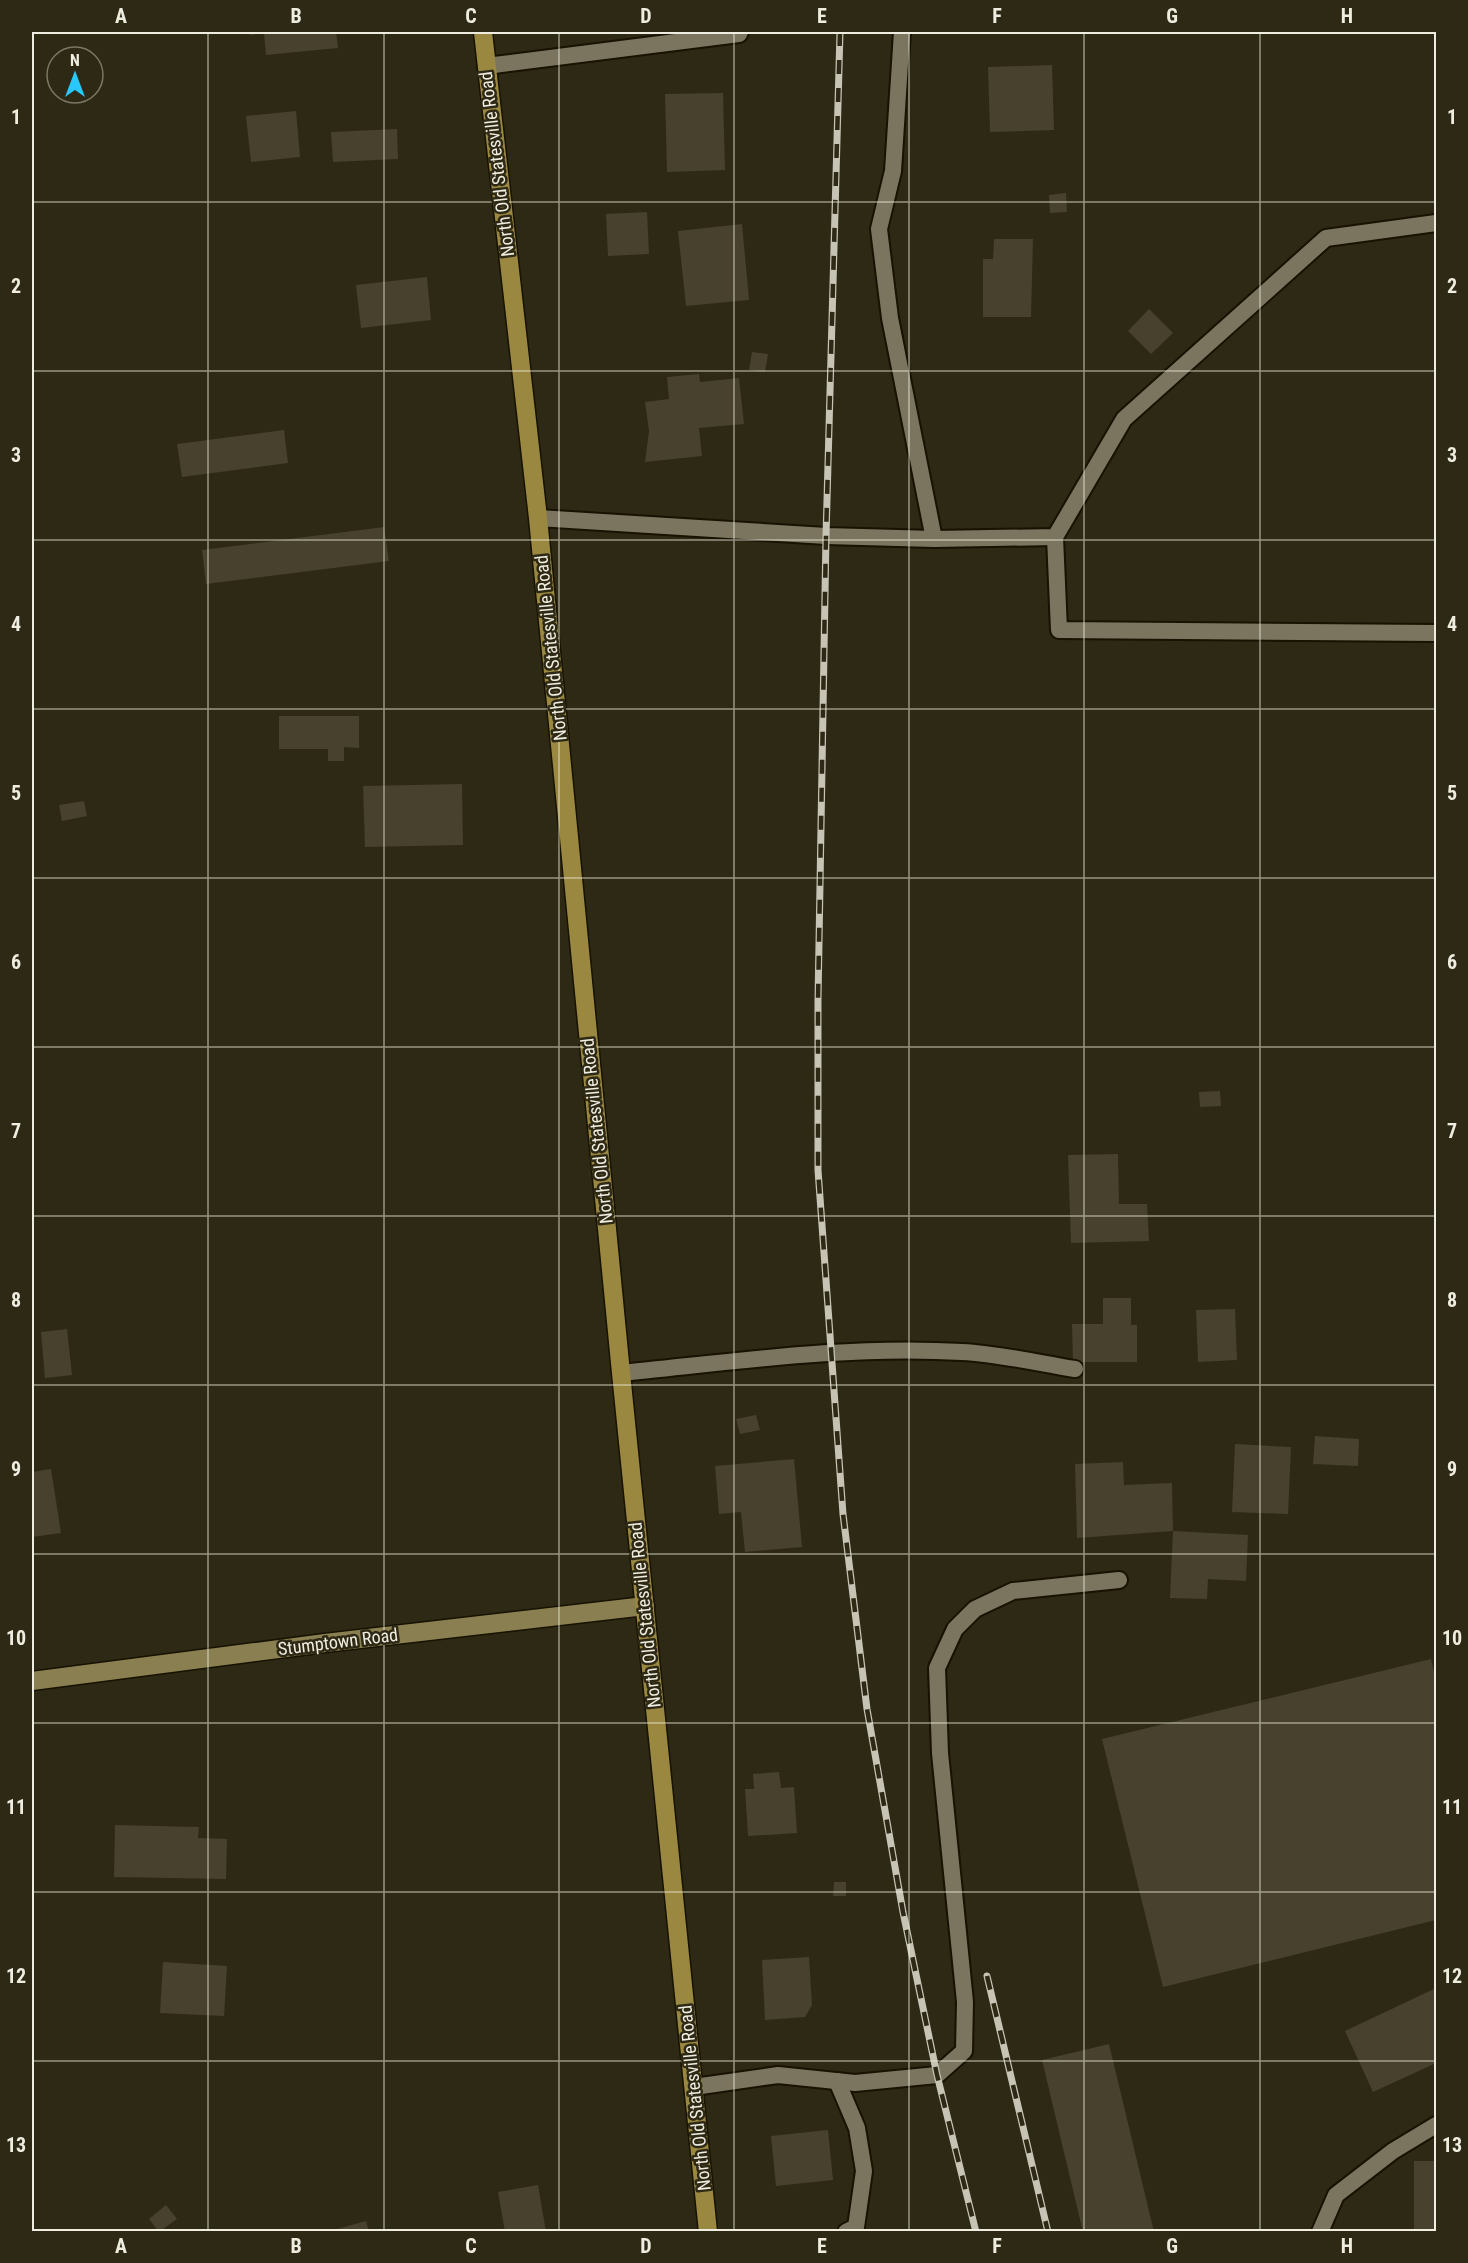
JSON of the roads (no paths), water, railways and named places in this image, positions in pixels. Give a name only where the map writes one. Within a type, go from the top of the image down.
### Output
[{"type":"main road","name":"North Old Statesville Road","points":[[483,32],[538,518],[708,2232]]},
{"type":"street","name":"Stumptown Road","points":[[32,1681],[325,1643],[645,1606]]},
{"type":"lane","points":[[902,32],[894,171],[879,229],[890,318],[934,539]]},
{"type":"lane","points":[[486,66],[739,33]]},
{"type":"lane","points":[[1437,223],[1326,238],[1124,419],[1055,537],[1059,630],[1437,633]]},
{"type":"lane","points":[[538,518],[826,536],[934,539],[1055,537]]},
{"type":"lane","points":[[621,1373],[832,1353],[898,1351],[963,1352],[1075,1369]]},
{"type":"lane","points":[[693,2087],[777,2074],[855,2083],[938,2075],[964,2051],[966,2002],[940,1753],[937,1668],[956,1629],[975,1609],[1013,1591],[1119,1580]]},
{"type":"lane","points":[[837,2081],[857,2128],[864,2171],[856,2227],[846,2232]]},
{"type":"lane","points":[[1320,2232],[1336,2195],[1393,2151],[1437,2125]]},
{"type":"railway","points":[[840,32],[826,536],[818,1001],[818,1170],[843,1514],[867,1709],[903,1912],[937,2075],[976,2232]]},
{"type":"railway","points":[[987,1976],[1048,2232]]}]
